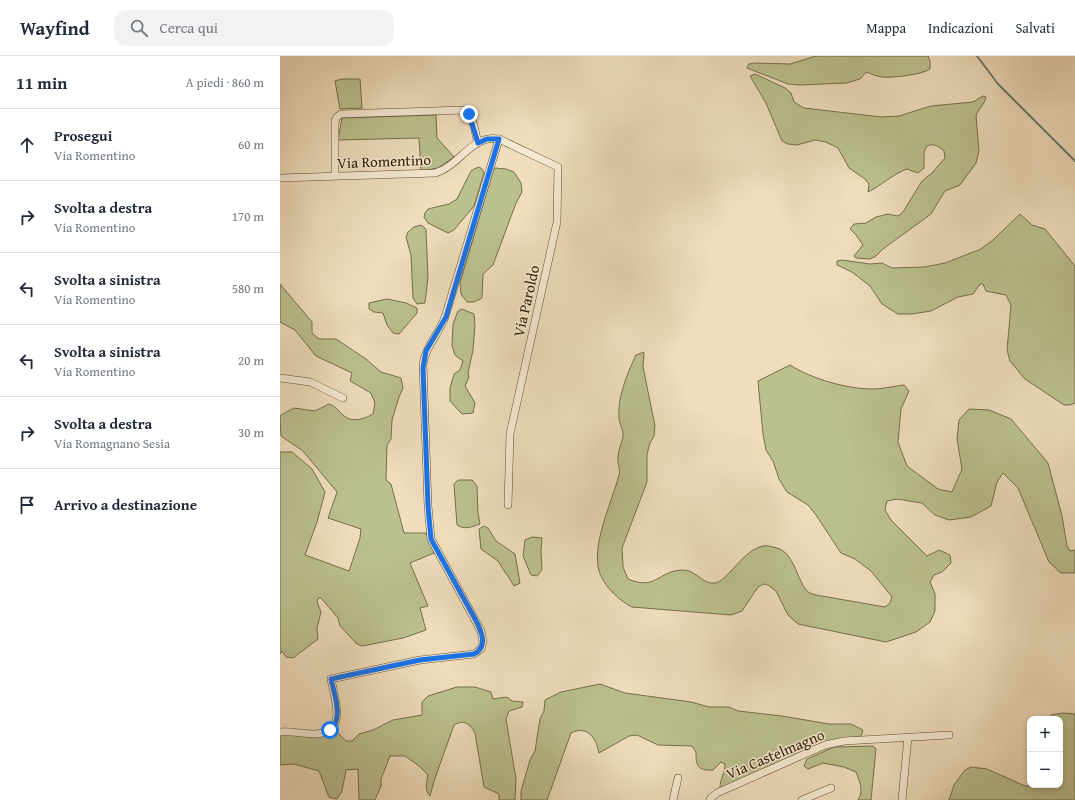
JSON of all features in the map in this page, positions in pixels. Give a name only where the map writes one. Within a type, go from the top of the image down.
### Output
[{"type":"street","points":[[335,176],[335,121],[341,114],[464,110],[468,112],[471,118],[478,143]]},
{"type":"street","name":"Via Romentino","points":[[280,178],[435,173],[445,168],[478,143],[487,139],[499,139]]},
{"type":"street","name":"Via Paroldo","points":[[499,139],[558,168],[555,229],[510,434],[508,505]]},
{"type":"street","points":[[280,732],[317,734],[334,728],[337,722],[337,708],[331,679],[420,660],[471,655],[477,653],[481,649],[483,642],[481,631],[431,539],[428,506],[423,364],[426,351],[446,317],[499,139]]},
{"type":"street","points":[[280,378],[310,382],[343,398]]},
{"type":"street","name":"Via Castelmagno","points":[[710,800],[717,793],[825,745],[844,741],[949,735]]},
{"type":"street","points":[[902,800],[908,737]]},
{"type":"street","points":[[673,800],[678,778]]},
{"type":"street","points":[[802,800],[831,788]]},
{"type":"green space","points":[[816,56],[928,56],[930,61],[930,69],[906,76],[892,77],[876,76],[866,72],[860,79],[846,83],[799,85],[788,84],[747,68],[749,64],[790,64]]},
{"type":"green space","points":[[755,74],[785,88],[791,93],[794,102],[804,108],[881,117],[899,116],[931,106],[973,102],[983,96],[986,97],[976,116],[979,151],[976,163],[960,185],[945,191],[931,214],[883,249],[876,256],[870,259],[856,258],[854,256],[863,245],[850,229],[854,224],[866,223],[876,217],[888,214],[898,216],[903,212],[922,181],[932,173],[945,158],[944,151],[936,146],[927,146],[924,152],[924,168],[918,173],[907,169],[868,192],[869,184],[865,179],[849,168],[838,148],[826,142],[815,140],[797,145],[788,144],[782,141],[766,103],[750,76]]},
{"type":"green space","points":[[341,79],[360,79],[362,108],[340,109],[335,81]]},
{"type":"green space","points":[[436,115],[437,138],[454,157],[438,168],[421,171],[419,138],[338,140],[342,118]]},
{"type":"green space","points":[[479,167],[484,173],[474,206],[454,230],[448,233],[428,223],[424,217],[428,209],[449,204],[457,199],[471,171]]},
{"type":"green space","points":[[495,168],[506,169],[514,172],[521,183],[522,192],[516,203],[493,265],[483,274],[482,298],[474,302],[467,302],[461,294],[460,283]]},
{"type":"green space","points":[[1020,214],[1032,225],[1045,229],[1075,266],[1075,403],[1070,405],[1064,405],[1025,379],[1010,361],[1007,350],[1011,305],[1006,295],[986,291],[983,284],[980,284],[973,294],[958,297],[931,311],[912,314],[898,314],[882,304],[870,286],[852,272],[837,265],[837,261],[842,260],[870,264],[882,263],[892,268],[924,267],[945,263],[981,249],[993,240]]},
{"type":"green space","points":[[421,225],[426,229],[428,277],[425,303],[417,304],[413,298],[411,255],[406,237],[408,232],[414,227]]},
{"type":"green space","points":[[280,284],[312,322],[312,333],[319,339],[336,339],[366,359],[381,372],[401,378],[403,388],[392,420],[391,439],[387,445],[386,480],[391,484],[404,533],[426,533],[434,553],[410,563],[428,606],[420,608],[426,630],[403,638],[362,646],[357,644],[340,626],[338,618],[321,598],[318,598],[317,602],[321,612],[317,628],[318,639],[293,658],[286,657],[282,651],[280,654],[280,452],[292,452],[312,469],[325,492],[317,522],[305,555],[349,571],[360,538],[361,529],[328,518],[337,492],[303,451],[281,436],[280,417],[294,408],[315,411],[329,404],[347,418],[358,420],[373,414],[375,403],[371,393],[350,381],[352,373],[316,356],[295,330],[280,322]]},
{"type":"green space","points":[[387,299],[406,303],[417,308],[417,313],[399,334],[393,333],[387,325],[383,313],[374,312],[369,309],[369,303]]},
{"type":"green space","points":[[462,309],[474,314],[475,325],[473,350],[468,373],[469,377],[465,386],[475,403],[473,413],[462,414],[450,401],[450,388],[454,374],[460,370],[463,361],[455,355],[452,346],[453,324],[458,311]]},
{"type":"green space","points":[[644,352],[643,367],[655,426],[654,436],[647,454],[647,482],[622,548],[623,567],[628,579],[645,583],[651,582],[674,571],[687,570],[707,582],[715,583],[723,579],[753,550],[766,546],[782,550],[787,555],[809,593],[885,607],[890,603],[892,597],[871,571],[855,559],[841,553],[808,505],[787,492],[779,479],[773,461],[766,450],[758,381],[790,365],[819,379],[863,389],[877,389],[904,385],[909,391],[901,409],[898,442],[907,466],[938,489],[952,492],[962,469],[957,439],[959,420],[969,409],[989,410],[1011,419],[1048,463],[1062,516],[1067,546],[1070,551],[1075,550],[1075,573],[1061,573],[1049,562],[1018,488],[1003,473],[997,482],[991,506],[971,517],[949,520],[935,515],[922,503],[897,499],[887,501],[885,510],[891,520],[927,556],[939,550],[950,555],[951,563],[942,572],[934,575],[930,582],[935,594],[935,611],[930,622],[916,632],[886,642],[798,624],[788,615],[776,591],[764,584],[758,587],[742,611],[731,615],[632,607],[621,600],[606,585],[599,572],[597,555],[604,520],[619,473],[618,454],[623,434],[619,419],[621,395],[626,378],[636,355]]},
{"type":"green space","points":[[458,480],[472,480],[477,486],[480,524],[465,528],[457,525],[454,484]]},
{"type":"green space","points":[[484,526],[488,528],[496,541],[515,554],[520,583],[514,586],[498,561],[481,549],[479,529]]},
{"type":"green space","points":[[532,537],[542,538],[542,570],[537,576],[531,575],[523,556],[525,540]]},
{"type":"green space","points":[[600,684],[625,693],[691,702],[709,707],[729,707],[738,711],[782,716],[829,724],[851,724],[863,730],[861,736],[824,742],[720,788],[725,764],[721,762],[713,770],[701,768],[697,764],[696,752],[692,746],[658,745],[637,735],[629,736],[599,753],[596,742],[590,734],[587,732],[577,731],[571,733],[547,800],[521,800],[521,791],[530,760],[535,751],[540,719],[544,711],[545,700],[561,692]]},
{"type":"green space","points":[[457,687],[475,687],[491,692],[493,699],[507,697],[512,701],[523,702],[522,707],[509,711],[506,719],[516,779],[515,800],[499,800],[499,794],[484,787],[475,733],[469,725],[461,722],[454,725],[430,796],[426,789],[428,775],[419,766],[405,756],[390,756],[375,800],[359,800],[358,769],[346,770],[342,791],[337,799],[329,797],[319,771],[294,764],[280,765],[280,734],[334,729],[346,741],[352,741],[359,734],[373,730],[393,720],[422,715],[422,702],[428,696]]},
{"type":"green space","points":[[1063,713],[1075,714],[1075,800],[949,800],[954,785],[965,770],[971,767],[987,769],[1027,786],[1027,788],[1063,788],[1063,716],[1050,716]]},
{"type":"green space","points":[[873,746],[876,749],[871,800],[858,800],[861,790],[856,772],[844,767],[823,763],[808,769],[804,766],[807,759],[834,747]]},
{"type":"waterway","points":[[977,56],[998,84],[1075,161]]},
{"type":"route","points":[[330,730],[334,728],[337,722],[337,708],[331,679],[420,660],[474,654],[480,651],[483,642],[481,631],[475,619],[431,539],[428,506],[423,368],[426,351],[446,317],[499,139],[487,139],[478,143],[469,114]]}]
